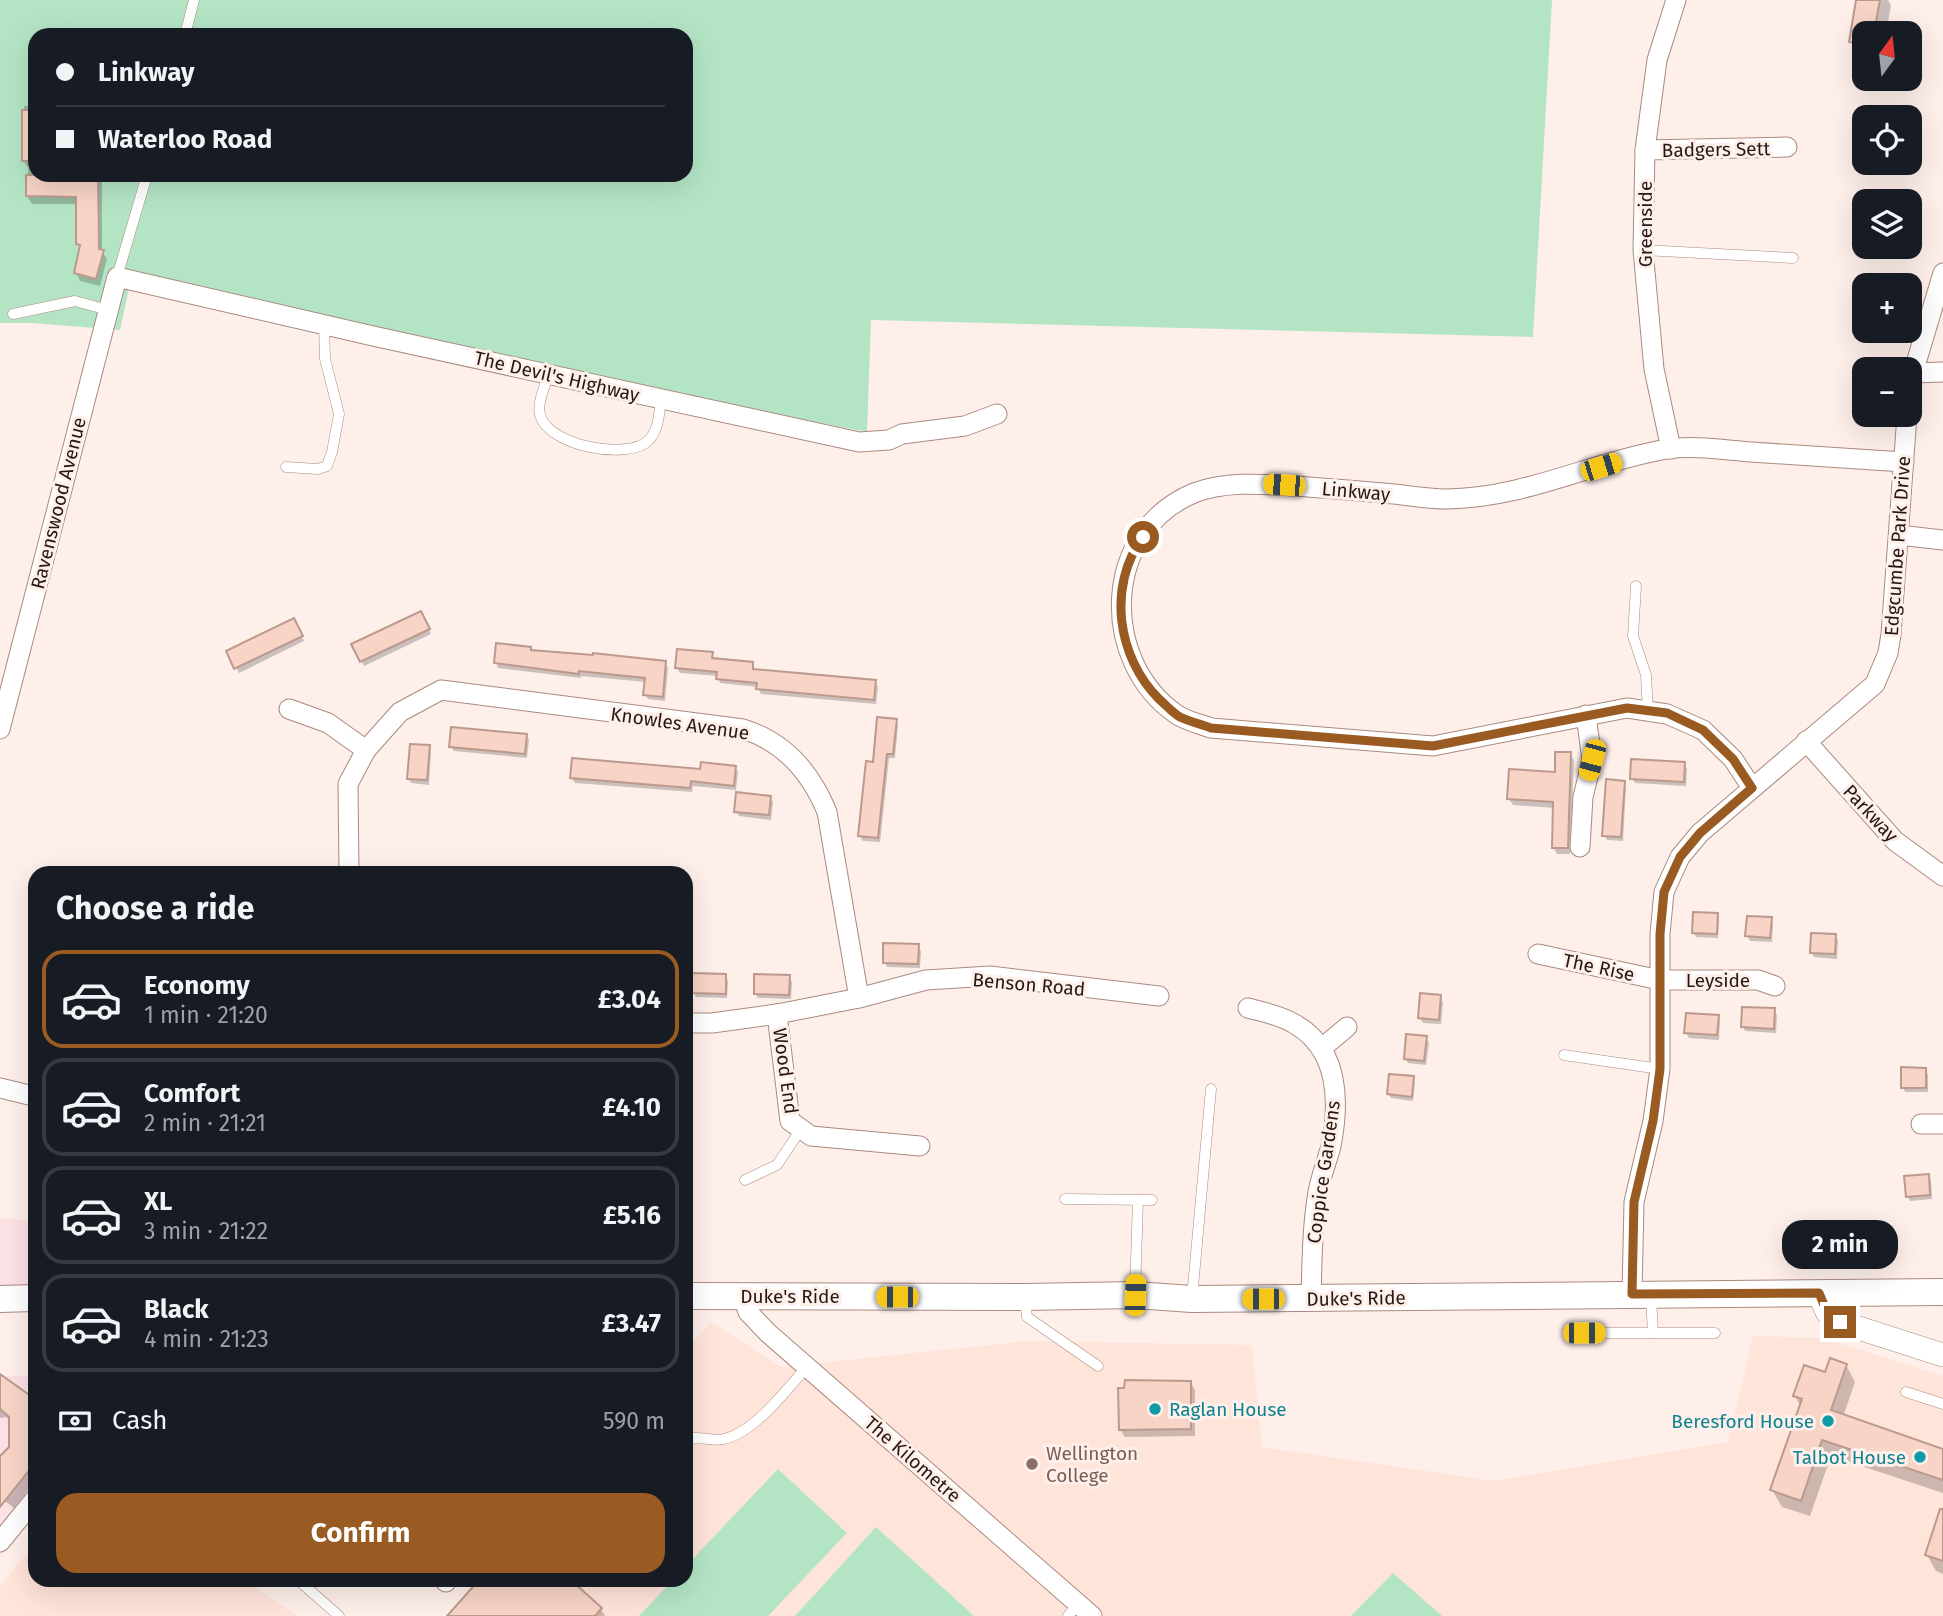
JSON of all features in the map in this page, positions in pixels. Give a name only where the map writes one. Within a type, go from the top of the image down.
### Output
[{"type":"main road","name":"Duke's Ride","points":[[693,1296],[1135,1295],[1192,1299],[1311,1299],[1943,1292]]},
{"type":"main road","points":[[0,1299],[28,1298]]},
{"type":"street","name":"Greenside","points":[[1671,449],[1654,369],[1643,250],[1645,150],[1657,60],[1676,0]]},
{"type":"street","name":"Badgers Sett","points":[[1645,150],[1787,147]]},
{"type":"street","points":[[1918,357],[1943,273]]},
{"type":"street","name":"Ravenswood Avenue","points":[[0,729],[4,694],[117,277]]},
{"type":"street","name":"The Devil's Highway","points":[[117,277],[859,442],[889,440],[902,434],[965,426],[997,414]]},
{"type":"street","points":[[1922,373],[1943,373]]},
{"type":"street","name":"Edgcumbe Park Drive","points":[[1642,1294],[1634,1202],[1653,1121],[1660,1069],[1664,892],[1680,857],[1700,833],[1875,684],[1891,634],[1906,427]]},
{"type":"street","name":"Linkway","points":[[1752,788],[1733,759],[1703,730],[1667,713],[1627,708],[1433,746],[1211,728],[1179,716],[1151,691],[1136,670],[1127,649],[1122,624],[1121,597],[1125,571],[1134,549],[1170,506],[1196,493],[1228,486],[1261,484],[1446,499],[1504,494],[1642,454],[1671,449],[1904,462]]},
{"type":"street","points":[[1899,536],[1943,540]]},
{"type":"street","name":"Knowles Avenue","points":[[349,866],[348,784],[366,750],[400,712],[441,690],[733,727],[753,732],[773,742],[805,771],[827,812],[859,998]]},
{"type":"street","points":[[289,709],[328,723],[366,750]]},
{"type":"street","points":[[1580,847],[1583,797],[1592,760],[1586,715]]},
{"type":"street","name":"Parkway","points":[[1806,741],[1895,841],[1943,877]]},
{"type":"street","name":"The Rise","points":[[1538,954],[1660,980]]},
{"type":"street","name":"Benson Road","points":[[859,998],[926,980],[990,976],[1160,996]]},
{"type":"street","name":"Leyside","points":[[1660,980],[1758,980],[1775,986]]},
{"type":"street","points":[[693,1023],[777,1014],[859,998]]},
{"type":"street","name":"Coppice Gardens","points":[[1248,1008],[1295,1024],[1322,1048],[1333,1068],[1336,1107],[1331,1146],[1318,1190],[1312,1239],[1311,1299]]},
{"type":"street","name":"Wood End","points":[[777,1014],[790,1121],[811,1136],[920,1146]]},
{"type":"street","points":[[1322,1048],[1347,1027]]},
{"type":"street","points":[[0,1088],[28,1092]]},
{"type":"street","points":[[1921,1124],[1943,1124]]},
{"type":"street","points":[[1819,1293],[1827,1312],[1840,1322],[1943,1355]]},
{"type":"street","name":"The Kilometre","points":[[743,1296],[748,1312],[768,1333],[1080,1612]]},
{"type":"street","points":[[1,1539],[28,1507]]},
{"type":"lane","points":[[187,28],[194,0]]},
{"type":"lane","points":[[117,277],[145,182]]},
{"type":"lane","points":[[1643,250],[1793,258]]},
{"type":"lane","points":[[13,314],[75,301],[108,310]]},
{"type":"lane","points":[[286,467],[318,469],[327,466],[332,452],[340,414],[325,359],[324,325]]},
{"type":"lane","points":[[549,373],[540,403],[540,415],[547,427],[558,437],[573,443],[601,449],[634,448],[648,442],[656,430],[661,400]]},
{"type":"lane","points":[[1636,586],[1633,636],[1646,675],[1648,711]]},
{"type":"lane","points":[[1564,1055],[1660,1069]]},
{"type":"lane","points":[[1192,1299],[1211,1089]]},
{"type":"lane","points":[[745,1180],[777,1165],[801,1129]]},
{"type":"lane","points":[[1065,1199],[1152,1200]]},
{"type":"lane","points":[[1135,1295],[1138,1200]]},
{"type":"lane","points":[[1642,1294],[1653,1334]]},
{"type":"lane","points":[[1025,1297],[1027,1317],[1098,1366]]},
{"type":"lane","points":[[1584,1333],[1714,1334]]},
{"type":"lane","points":[[693,1436],[720,1440],[739,1435],[766,1411],[807,1367]]},
{"type":"lane","points":[[1906,1392],[1943,1404]]},
{"type":"lane","points":[[306,1587],[339,1616]]},
{"type":"shaded area","points":[[0,1218],[28,1221],[28,1288],[0,1287]]},
{"type":"shaded area","name":"Wellington College","points":[[711,1322],[781,1367],[1028,1341],[1252,1345],[1262,1447],[1494,1481],[1728,1442],[1753,1336],[1823,1338],[1943,1376],[1943,1616],[447,1616],[473,1587],[693,1587],[693,1342]]},
{"type":"shaded area","points":[[0,1376],[28,1376],[28,1521],[0,1557]]},
{"type":"shaded area","points":[[28,1552],[28,1587],[254,1587],[297,1616],[0,1616],[0,1586]]},
{"type":"green space","points":[[0,0],[1552,0],[1533,337],[871,320],[867,432],[129,288],[120,330],[0,323]]},
{"type":"green space","points":[[778,1469],[847,1533],[768,1616],[639,1616],[666,1587],[693,1587],[693,1559]]},
{"type":"green space","points":[[876,1527],[974,1616],[795,1616]]},
{"type":"green space","points":[[1393,1573],[1442,1616],[1351,1616]]},
{"type":"building","points":[[1856,0],[1880,0],[1876,21],[1852,21]]},
{"type":"building","points":[[22,110],[28,110],[28,161],[22,161]]},
{"type":"building","points":[[26,175],[28,182],[98,182],[99,249],[104,250],[96,279],[74,273],[80,245],[76,244],[76,197],[26,196]]},
{"type":"building","points":[[421,611],[430,629],[360,662],[351,644]]},
{"type":"building","points":[[294,618],[303,636],[234,669],[226,651]]},
{"type":"building","points":[[496,643],[531,647],[531,650],[666,661],[663,697],[643,695],[645,678],[579,671],[579,674],[494,663]]},
{"type":"building","points":[[677,649],[713,652],[712,658],[753,662],[753,669],[876,680],[874,700],[756,689],[757,683],[716,679],[717,672],[675,668]]},
{"type":"building","points":[[877,717],[897,719],[893,754],[887,754],[878,838],[858,836],[866,761],[873,762]]},
{"type":"building","points":[[451,727],[527,734],[525,754],[449,747]]},
{"type":"building","points":[[410,744],[430,745],[427,780],[407,779]]},
{"type":"building","points":[[1555,752],[1571,752],[1568,848],[1552,848],[1553,802],[1507,799],[1509,769],[1555,772]]},
{"type":"building","points":[[572,758],[700,769],[701,762],[736,766],[734,786],[691,781],[690,788],[570,778]]},
{"type":"building","points":[[1631,759],[1685,762],[1684,782],[1630,779]]},
{"type":"building","points":[[1606,779],[1625,781],[1621,837],[1602,836]]},
{"type":"building","points":[[736,792],[771,796],[769,815],[734,812]]},
{"type":"building","points":[[1693,912],[1718,913],[1717,934],[1692,933]]},
{"type":"building","points":[[1747,916],[1772,917],[1770,938],[1745,936]]},
{"type":"building","points":[[1811,933],[1836,934],[1835,954],[1810,953]]},
{"type":"building","points":[[883,943],[919,944],[918,964],[883,963]]},
{"type":"building","points":[[693,973],[726,974],[726,994],[693,993]]},
{"type":"building","points":[[754,974],[790,975],[789,995],[754,994]]},
{"type":"building","points":[[1420,993],[1441,995],[1439,1020],[1418,1018]]},
{"type":"building","points":[[1742,1007],[1775,1008],[1774,1029],[1741,1027]]},
{"type":"building","points":[[1686,1013],[1719,1015],[1717,1035],[1684,1033]]},
{"type":"building","points":[[1406,1034],[1427,1036],[1424,1061],[1404,1059]]},
{"type":"building","points":[[1901,1067],[1926,1068],[1926,1088],[1901,1088]]},
{"type":"building","points":[[1389,1074],[1414,1076],[1412,1097],[1387,1094]]},
{"type":"building","points":[[1929,1174],[1930,1195],[1906,1197],[1904,1176]]},
{"type":"building","name":"Beresford House","points":[[1830,1358],[1847,1364],[1831,1410],[1943,1449],[1943,1480],[1822,1440],[1801,1501],[1770,1490],[1802,1399],[1793,1396],[1804,1365],[1825,1372]]},
{"type":"building","points":[[0,1374],[28,1394],[28,1472],[0,1507],[0,1456],[9,1447],[9,1417],[0,1409]]},
{"type":"building","name":"Raglan House","points":[[1125,1380],[1191,1381],[1191,1429],[1119,1430],[1118,1388],[1124,1388]]},
{"type":"building","name":"Talbot House","points":[[1940,1509],[1943,1509],[1943,1561],[1925,1555]]},
{"type":"building","points":[[473,1587],[579,1587],[602,1608],[595,1616],[447,1616]]},
{"type":"place","name":"Raglan House","points":[[1155,1409]]},
{"type":"place","name":"Beresford House","points":[[1828,1421]]},
{"type":"place","name":"Talbot House","points":[[1920,1457]]},
{"type":"place","name":"Wellington College","points":[[1032,1464]]},
{"type":"route","points":[[1143,537],[1134,549],[1125,571],[1121,597],[1122,624],[1127,649],[1136,670],[1151,691],[1179,716],[1211,728],[1433,746],[1627,708],[1667,713],[1703,730],[1719,743],[1752,788],[1700,833],[1680,857],[1664,892],[1660,934],[1660,1069],[1653,1121],[1634,1202],[1632,1294],[1819,1293],[1827,1312],[1840,1322]]}]
